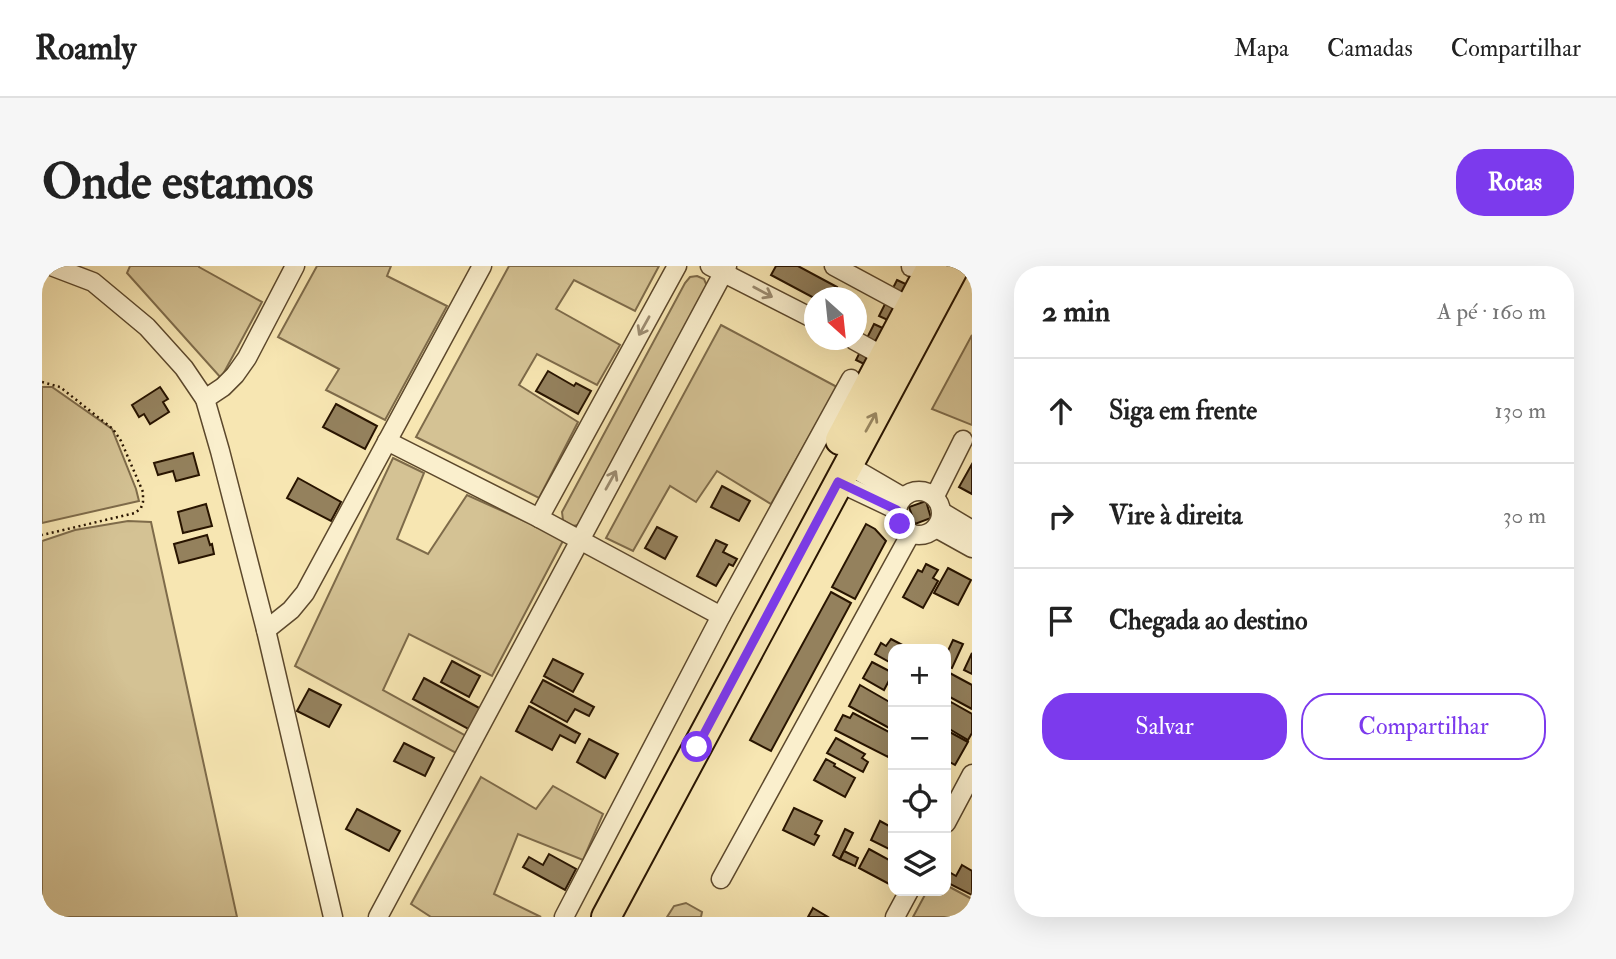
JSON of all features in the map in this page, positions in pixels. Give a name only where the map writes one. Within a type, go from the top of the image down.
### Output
[{"type":"main road","points":[[587,917],[932,266]]},
{"type":"main road","points":[[606,917],[955,266]]},
{"type":"street","points":[[51,266],[97,274],[184,368],[205,399],[266,630],[333,917]]},
{"type":"street","points":[[205,399],[223,387],[247,358],[295,266]]},
{"type":"street","points":[[266,630],[291,610],[305,593],[482,266]]},
{"type":"street","points":[[539,518],[677,266]]},
{"type":"street","points":[[834,266],[910,307]]},
{"type":"street","points":[[378,917],[721,268],[804,314]]},
{"type":"street","points":[[867,347],[883,356]]},
{"type":"street","points":[[564,917],[721,616],[852,379]]},
{"type":"street","points":[[963,440],[938,512],[925,535],[911,533],[900,524],[897,517],[900,504],[910,492],[928,492],[938,512],[972,548]]},
{"type":"street","points":[[387,441],[539,518],[721,616]]},
{"type":"street","points":[[843,473],[900,504]]},
{"type":"street","points":[[938,512],[972,530]]},
{"type":"street","points":[[721,878],[911,533]]},
{"type":"street","points":[[951,814],[972,774]]},
{"type":"street","points":[[895,917],[906,896]]},
{"type":"path","points":[[42,382],[60,387],[113,429],[143,492],[144,502],[135,513],[42,535]]},
{"type":"shaded area","points":[[130,266],[199,266],[262,302],[221,378],[127,273]]},
{"type":"shaded area","points":[[317,266],[391,266],[387,276],[447,306],[385,420],[326,390],[339,369],[278,337]]},
{"type":"shaded area","points":[[509,266],[659,266],[635,311],[574,280],[556,309],[620,345],[597,385],[537,354],[519,385],[578,422],[539,498],[416,437]]},
{"type":"shaded area","points":[[690,277],[704,279],[707,286],[579,525],[572,526],[563,520],[562,512],[685,283]]},
{"type":"shaded area","points":[[721,325],[837,387],[771,504],[717,471],[696,502],[670,486],[633,551],[606,538]]},
{"type":"shaded area","points":[[972,335],[972,425],[932,409]]},
{"type":"shaded area","points":[[42,387],[52,387],[112,429],[139,501],[42,523]]},
{"type":"shaded area","points":[[393,458],[424,473],[397,539],[428,554],[467,495],[564,539],[492,676],[409,634],[383,690],[466,736],[456,753],[295,666]]},
{"type":"shaded area","points":[[128,521],[151,522],[237,917],[42,917],[42,541],[75,530]]},
{"type":"shaded area","points":[[481,777],[536,809],[553,786],[603,814],[583,860],[518,834],[494,894],[541,917],[431,917],[411,904]]},
{"type":"shaded area","points":[[951,888],[972,899],[972,917],[913,917],[924,896],[951,896]]},
{"type":"shaded area","points":[[686,903],[702,912],[701,917],[667,917],[674,906]]},
{"type":"building","points":[[776,266],[798,266],[837,287],[804,287],[804,293],[771,275]]},
{"type":"building","points":[[897,280],[910,286],[892,322],[879,316]]},
{"type":"building","points":[[874,324],[887,330],[868,366],[856,360],[861,350],[867,350],[867,338]]},
{"type":"building","points":[[548,371],[574,386],[576,383],[591,391],[578,414],[536,391]]},
{"type":"building","points":[[160,387],[168,399],[163,402],[169,412],[150,424],[144,414],[139,417],[132,405]]},
{"type":"building","points":[[336,404],[377,426],[365,449],[323,427]]},
{"type":"building","points":[[193,453],[199,475],[176,481],[173,471],[158,475],[154,463]]},
{"type":"building","points":[[972,464],[972,494],[959,487]]},
{"type":"building","points":[[298,478],[341,502],[331,521],[287,498]]},
{"type":"building","points":[[722,486],[750,501],[739,521],[711,507]]},
{"type":"building","points":[[926,501],[931,518],[915,524],[909,507]]},
{"type":"building","points":[[206,504],[212,526],[183,533],[178,512]]},
{"type":"building","points":[[866,524],[886,541],[855,599],[832,587]]},
{"type":"building","points":[[657,527],[677,537],[665,559],[645,548]]},
{"type":"building","points":[[207,535],[214,554],[179,563],[174,544]]},
{"type":"building","points":[[716,540],[727,545],[723,552],[737,559],[733,566],[729,564],[716,586],[697,576]]},
{"type":"building","points":[[926,564],[938,570],[933,578],[938,581],[923,608],[903,597],[918,570],[922,572]]},
{"type":"building","points":[[948,568],[971,580],[958,605],[934,593]]},
{"type":"building","points":[[831,592],[851,603],[771,751],[750,740]]},
{"type":"building","points":[[891,639],[900,644],[888,644],[888,661],[875,654],[881,643],[886,646]]},
{"type":"building","points":[[953,640],[963,644],[952,668],[951,668]]},
{"type":"building","points":[[972,653],[972,674],[964,670]]},
{"type":"building","points":[[553,659],[583,674],[573,692],[544,676]]},
{"type":"building","points":[[452,661],[480,676],[469,697],[441,682]]},
{"type":"building","points":[[872,662],[888,670],[888,682],[884,690],[863,678]]},
{"type":"building","points":[[951,674],[972,685],[972,709],[951,698]]},
{"type":"building","points":[[424,678],[483,710],[472,731],[413,699]]},
{"type":"building","points":[[543,680],[594,707],[589,716],[575,709],[567,722],[531,702]]},
{"type":"building","points":[[860,685],[888,701],[888,727],[849,706]]},
{"type":"building","points":[[309,689],[341,705],[329,727],[297,711]]},
{"type":"building","points":[[951,702],[972,714],[972,733],[968,740],[951,730]]},
{"type":"building","points":[[529,706],[580,734],[575,743],[560,735],[552,750],[516,731]]},
{"type":"building","points":[[853,713],[888,731],[888,757],[835,730],[843,715],[850,718]]},
{"type":"building","points":[[951,733],[968,742],[955,765],[951,763]]},
{"type":"building","points":[[836,738],[865,754],[862,758],[868,762],[863,772],[827,753]]},
{"type":"building","points":[[589,739],[618,754],[605,778],[577,762]]},
{"type":"building","points":[[404,743],[434,758],[425,776],[394,761]]},
{"type":"building","points":[[826,759],[855,778],[845,797],[814,780]]},
{"type":"building","points":[[794,808],[822,821],[815,834],[819,836],[814,845],[783,830]]},
{"type":"building","points":[[357,809],[400,831],[389,851],[346,829]]},
{"type":"building","points":[[880,821],[888,825],[888,848],[871,840]]},
{"type":"building","points":[[845,829],[853,833],[840,859],[833,855]]},
{"type":"building","points":[[869,849],[888,859],[888,883],[859,868]]},
{"type":"building","points":[[844,851],[858,858],[855,866],[840,859]]},
{"type":"building","points":[[549,854],[576,869],[565,890],[523,867],[529,857],[543,865]]},
{"type":"building","points":[[962,865],[972,871],[972,895],[951,884],[951,873],[956,876]]},
{"type":"building","points":[[813,908],[828,917],[808,917]]},
{"type":"route","points":[[697,747],[838,482],[897,510],[900,524]]}]
